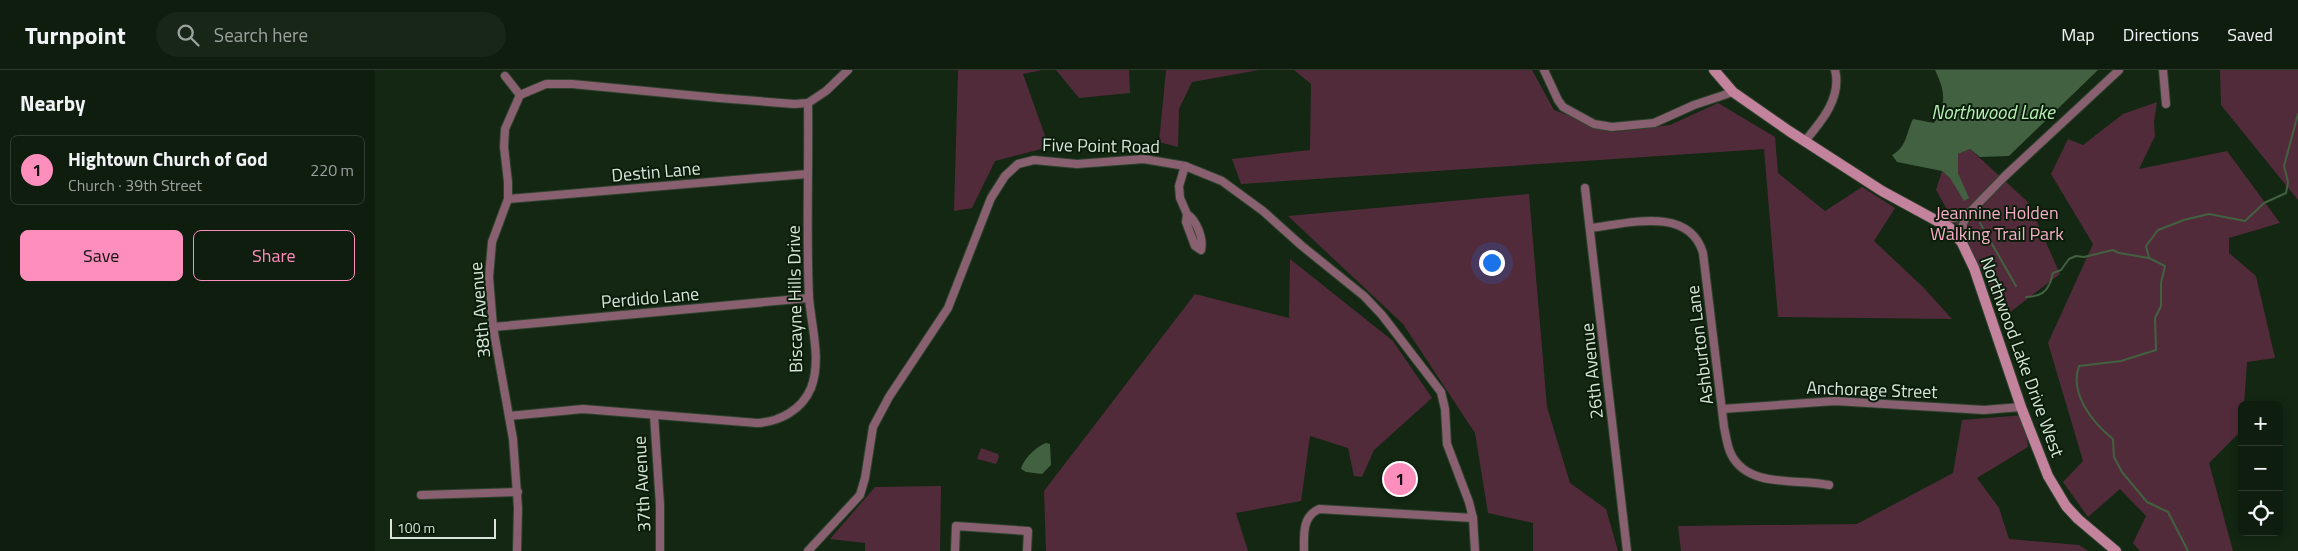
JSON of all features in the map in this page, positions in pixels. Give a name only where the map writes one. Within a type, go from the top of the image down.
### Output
[{"type":"street","points":[[505,76],[520,96],[546,84],[579,84],[794,104],[808,103],[826,91],[848,70]]},
{"type":"street","name":"Northwood Lake Drive West","points":[[1714,70],[1733,92],[1805,141],[1881,191],[1950,228],[1962,243],[1974,268],[2001,342],[2021,407],[2044,468],[2057,491],[2077,519],[2116,551]]},
{"type":"street","points":[[1805,141],[1817,127],[1834,97],[1837,89],[1835,70]]},
{"type":"street","points":[[1950,228],[1967,215],[2005,176],[2119,70]]},
{"type":"street","points":[[2163,70],[2166,104]]},
{"type":"street","points":[[1546,72],[1563,107],[1578,117],[1594,124],[1612,126],[1654,123],[1694,105],[1733,92]]},
{"type":"street","name":"38th Avenue","points":[[517,551],[518,492],[513,438],[493,327],[489,259],[492,242],[508,199],[508,182],[503,147],[505,129],[520,96]]},
{"type":"street","name":"Biscayne Hills Drive","points":[[509,416],[583,409],[757,423],[774,421],[789,414],[802,402],[811,387],[815,370],[815,344],[809,298],[808,103]]},
{"type":"street","name":"Five Point Road","points":[[808,551],[860,495],[865,478],[873,427],[885,404],[948,308],[991,198],[1011,170],[1018,164],[1035,160],[1077,164],[1145,159],[1185,166],[1223,181],[1263,211],[1302,246],[1371,302],[1383,315],[1441,392],[1445,408],[1447,444],[1469,502],[1473,518],[1475,551]]},
{"type":"street","points":[[1185,166],[1179,186],[1180,198],[1187,214],[1186,222],[1194,232],[1195,246],[1201,252]]},
{"type":"street","name":"Destin Lane","points":[[508,199],[807,174]]},
{"type":"street","name":"26th Avenue","points":[[1585,188],[1627,551]]},
{"type":"street","points":[[1939,221],[1967,215]]},
{"type":"street","points":[[1962,243],[1963,224],[1967,215]]},
{"type":"street","name":"Ashburton Lane","points":[[1590,228],[1666,222],[1682,226],[1690,231],[1701,245],[1722,408],[1730,452],[1734,460],[1747,471],[1763,478],[1829,485]]},
{"type":"street","name":"Perdido Lane","points":[[493,327],[809,298]]},
{"type":"street","name":"Anchorage Street","points":[[1722,408],[1835,401],[1975,410],[2021,407]]},
{"type":"street","name":"37th Avenue","points":[[654,415],[660,551]]},
{"type":"street","points":[[421,495],[518,492]]},
{"type":"street","points":[[1304,551],[1305,529],[1311,513],[1327,509],[1473,518]]},
{"type":"street","points":[[955,551],[956,526],[1028,531],[1027,551]]},
{"type":"green space","points":[[958,70],[1042,70],[1023,74],[1049,147],[995,161],[972,208],[954,211]]},
{"type":"green space","points":[[1056,70],[1129,70],[1130,93],[1079,98]]},
{"type":"green space","points":[[1166,70],[1259,70],[1192,82],[1179,109],[1178,147],[1159,142]]},
{"type":"green space","points":[[1294,70],[1532,70],[1554,110],[1613,132],[1670,125],[1718,103],[1775,137],[1778,173],[1825,211],[1862,187],[1895,208],[1874,241],[1923,287],[1952,319],[1778,317],[1764,149],[1241,184],[1232,159],[1310,150],[1311,84]]},
{"type":"green space","points":[[2220,70],[2298,70],[2298,200],[2221,105]]},
{"type":"green space","points":[[2157,102],[2154,122],[2155,136],[2139,169],[2227,151],[2280,223],[2229,238],[2229,253],[2256,276],[2275,358],[2247,362],[2244,401],[2238,401],[2238,434],[2209,463],[2233,551],[2140,551],[2133,543],[2146,516],[2120,489],[2088,517],[2063,482],[2083,461],[2048,343],[2093,244],[2051,174],[2068,139],[2083,145],[2123,114]]},
{"type":"green space","name":"Jeannine Holden Walking Trail Park","points":[[1970,149],[2028,202],[2060,274],[2001,319],[1987,280],[1936,190],[1942,171],[1950,178],[1964,200],[1958,173],[1958,154]]},
{"type":"green space","points":[[1529,194],[1547,407],[1570,483],[1606,509],[1618,551],[1533,551],[1533,523],[1488,513],[1475,433],[1403,324],[1288,216]]},
{"type":"green space","points":[[1290,259],[1393,341],[1432,398],[1374,450],[1362,477],[1354,476],[1348,448],[1310,436],[1301,501],[1236,513],[1248,551],[1046,551],[1044,491],[1195,294],[1289,318]]},
{"type":"green space","points":[[2024,415],[2028,447],[1977,478],[1999,508],[2009,539],[2079,545],[2088,551],[1681,551],[1678,526],[1857,524],[1953,473],[1962,420]]},
{"type":"green space","points":[[981,448],[998,454],[999,457],[996,464],[977,459]]},
{"type":"green space","points":[[941,486],[940,551],[865,551],[865,543],[830,539],[875,487]]},
{"type":"water","name":"Northwood Lake","points":[[1935,70],[2098,70],[2009,156],[1980,157],[1970,149],[1958,154],[1958,173],[1969,198],[1964,201],[1950,178],[1942,171],[1897,162],[1892,155],[1901,148],[1913,119],[1934,123],[1938,116],[1943,103],[1943,91]]},
{"type":"water","points":[[1046,443],[1050,444],[1051,465],[1042,474],[1026,472],[1021,469],[1024,461],[1031,453]]},
{"type":"waterway","points":[[2149,258],[2146,246],[2158,230],[2184,220],[2209,214],[2245,221],[2264,203],[2286,193],[2288,182],[2284,166],[2298,114]]},
{"type":"waterway","points":[[1980,223],[2016,286]]},
{"type":"waterway","points":[[2026,297],[2036,296],[2045,291],[2050,284],[2053,273],[2061,270],[2069,259],[2076,256],[2084,257],[2113,250],[2119,253],[2149,258],[2165,266],[2161,283],[2161,306],[2155,318],[2156,350],[2121,361],[2079,366],[2077,387],[2080,397],[2091,416],[2113,439],[2114,457],[2122,472],[2147,502],[2168,512],[2188,551]]},
{"type":"place","name":"Hightown Church of God","points":[[1400,479]]}]
